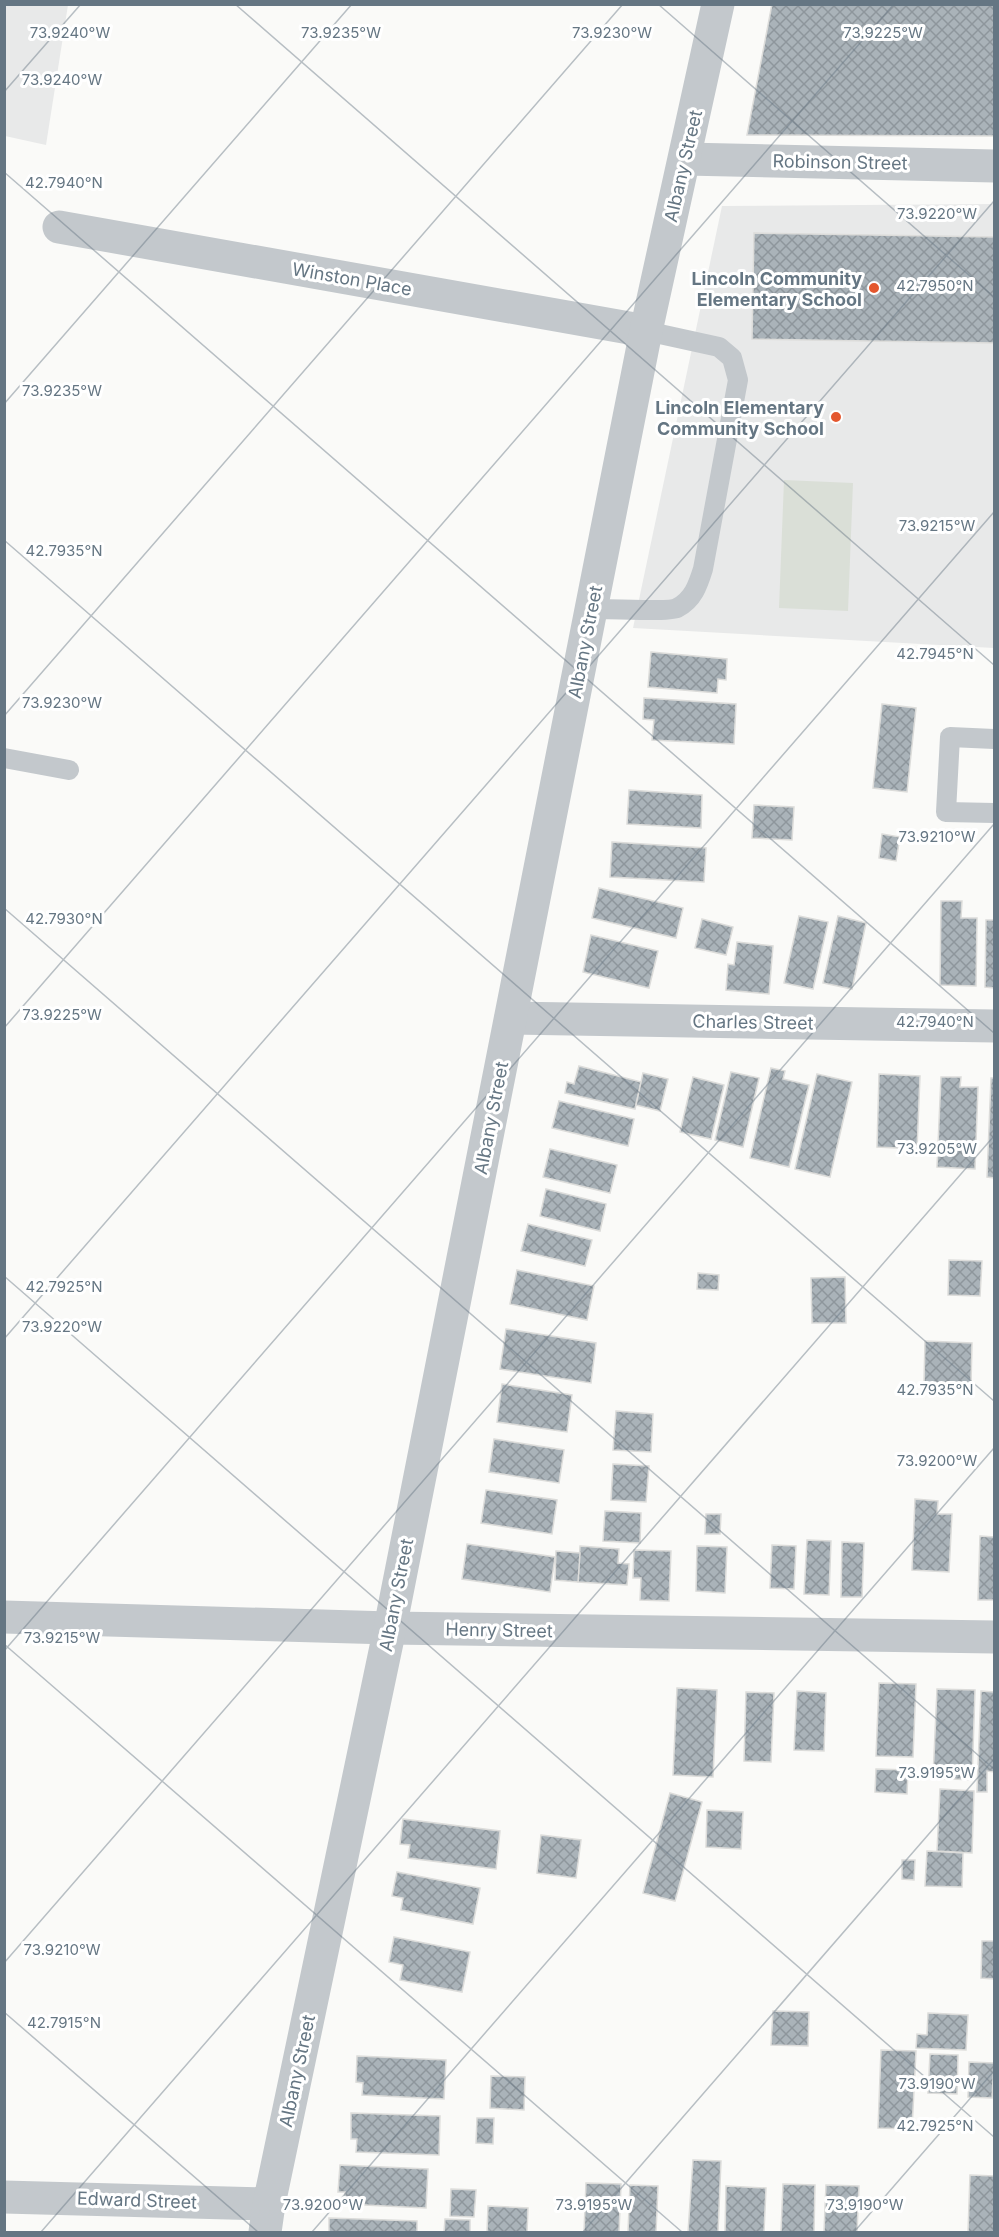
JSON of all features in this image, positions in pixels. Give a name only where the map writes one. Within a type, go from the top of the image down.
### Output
[{"type":"street","name":"Albany Street","points":[[267,2218],[390,1628],[646,331],[718,4]]},
{"type":"street","name":"Robinson Street","points":[[685,159],[994,166]]},
{"type":"street","name":"Winston Place","points":[[59,227],[646,331]]},
{"type":"street","name":"Charles Street","points":[[511,1018],[994,1026]]},
{"type":"street","name":"Henry Street","points":[[4,1617],[390,1628],[994,1637]]},
{"type":"street","name":"Edward Street","points":[[4,2197],[267,2218]]},
{"type":"lane","points":[[591,609],[675,609],[687,601],[698,588],[703,569],[738,380],[732,358],[719,347],[646,331]]},
{"type":"lane","points":[[994,739],[950,737],[946,812],[994,813]]},
{"type":"lane","points":[[4,758],[69,770]]},
{"type":"shaded area","points":[[5,4],[68,5],[46,145],[5,136]]},
{"type":"shaded area","name":"Lincoln Elementary Community School","points":[[994,204],[994,648],[633,628],[722,206]]},
{"type":"shaded area","points":[[784,480],[853,483],[848,611],[779,608]]},
{"type":"building","points":[[772,4],[994,4],[994,136],[747,135]]},
{"type":"building","name":"Lincoln Community Elementary School","points":[[754,233],[994,237],[994,343],[752,339]]},
{"type":"building","points":[[651,652],[727,659],[726,680],[718,679],[717,693],[648,687]]},
{"type":"building","points":[[644,698],[736,704],[734,744],[652,740],[654,720],[643,719]]},
{"type":"building","points":[[882,704],[916,708],[907,792],[873,788]]},
{"type":"building","points":[[629,790],[702,795],[701,828],[627,824]]},
{"type":"building","points":[[754,805],[794,807],[792,840],[752,838]]},
{"type":"building","points":[[882,834],[900,837],[896,861],[879,858]]},
{"type":"building","points":[[612,842],[706,848],[704,882],[610,877]]},
{"type":"building","points":[[599,888],[683,908],[676,938],[592,918]]},
{"type":"building","points":[[941,901],[962,901],[961,918],[977,918],[976,986],[940,985]]},
{"type":"building","points":[[799,916],[828,922],[813,989],[784,983]]},
{"type":"building","points":[[838,916],[866,923],[852,989],[823,983]]},
{"type":"building","points":[[702,919],[733,927],[726,955],[695,948]]},
{"type":"building","points":[[986,920],[994,920],[994,988],[985,987]]},
{"type":"building","points":[[591,935],[658,951],[649,988],[583,972]]},
{"type":"building","points":[[737,942],[773,946],[769,994],[726,990],[728,964],[734,965]]},
{"type":"building","points":[[579,1066],[641,1082],[635,1109],[565,1093],[567,1082],[574,1084]]},
{"type":"building","points":[[771,1068],[785,1071],[783,1079],[809,1085],[789,1167],[750,1158]]},
{"type":"building","points":[[731,1072],[759,1078],[743,1147],[715,1140]]},
{"type":"building","points":[[643,1073],[668,1079],[660,1111],[636,1105]]},
{"type":"building","points":[[817,1074],[852,1082],[830,1177],[795,1169]]},
{"type":"building","points":[[879,1074],[920,1076],[917,1149],[877,1147]]},
{"type":"building","points":[[693,1077],[724,1085],[711,1139],[680,1132]]},
{"type":"building","points":[[941,1077],[961,1077],[960,1087],[978,1087],[975,1169],[937,1167]]},
{"type":"building","points":[[991,1078],[994,1078],[994,1178],[987,1177]]},
{"type":"building","points":[[559,1101],[634,1119],[628,1146],[552,1128]]},
{"type":"building","points":[[550,1149],[617,1165],[610,1193],[543,1177]]},
{"type":"building","points":[[546,1189],[606,1204],[600,1231],[540,1216]]},
{"type":"building","points":[[528,1224],[592,1240],[585,1266],[521,1251]]},
{"type":"building","points":[[949,1260],[982,1261],[980,1296],[948,1295]]},
{"type":"building","points":[[517,1270],[594,1286],[587,1320],[510,1304]]},
{"type":"building","points":[[698,1273],[719,1275],[718,1290],[697,1289]]},
{"type":"building","points":[[845,1277],[846,1323],[812,1323],[811,1278]]},
{"type":"building","points":[[506,1329],[596,1343],[591,1383],[500,1369]]},
{"type":"building","points":[[925,1341],[972,1343],[971,1385],[924,1383]]},
{"type":"building","points":[[502,1384],[572,1395],[567,1432],[497,1422]]},
{"type":"building","points":[[616,1411],[653,1414],[651,1452],[613,1450]]},
{"type":"building","points":[[494,1439],[564,1450],[559,1483],[489,1472]]},
{"type":"building","points":[[613,1464],[649,1466],[646,1502],[611,1500]]},
{"type":"building","points":[[486,1490],[557,1500],[552,1534],[481,1523]]},
{"type":"building","points":[[915,1499],[938,1501],[937,1514],[952,1514],[949,1572],[912,1570]]},
{"type":"building","points":[[605,1511],[641,1513],[640,1543],[603,1541]]},
{"type":"building","points":[[706,1514],[721,1514],[720,1534],[705,1534]]},
{"type":"building","points":[[980,1536],[994,1537],[994,1600],[978,1600]]},
{"type":"building","points":[[807,1540],[831,1541],[829,1595],[804,1594]]},
{"type":"building","points":[[842,1542],[864,1543],[862,1597],[841,1597]]},
{"type":"building","points":[[467,1544],[555,1557],[550,1592],[462,1579]]},
{"type":"building","points":[[772,1545],[796,1546],[794,1589],[770,1588]]},
{"type":"building","points":[[580,1546],[619,1549],[618,1563],[629,1564],[627,1585],[578,1582]]},
{"type":"building","points":[[697,1546],[727,1547],[725,1593],[696,1591]]},
{"type":"building","points":[[634,1550],[671,1551],[669,1601],[640,1600],[641,1578],[633,1578]]},
{"type":"building","points":[[556,1551],[580,1553],[578,1582],[555,1580]]},
{"type":"building","points":[[879,1683],[916,1684],[913,1757],[876,1756]]},
{"type":"building","points":[[677,1688],[717,1690],[713,1777],[673,1775]]},
{"type":"building","points":[[937,1689],[975,1690],[972,1780],[933,1778]]},
{"type":"building","points":[[797,1691],[826,1693],[824,1751],[794,1750]]},
{"type":"building","points":[[981,1691],[994,1692],[994,1772],[987,1771],[987,1792],[977,1792]]},
{"type":"building","points":[[746,1692],[774,1693],[771,1762],[744,1761]]},
{"type":"building","points":[[876,1769],[908,1770],[907,1794],[875,1792]]},
{"type":"building","points":[[940,1789],[974,1791],[972,1853],[937,1851]]},
{"type":"building","points":[[670,1793],[702,1802],[675,1901],[643,1893]]},
{"type":"building","points":[[707,1810],[743,1812],[741,1849],[706,1847]]},
{"type":"building","points":[[403,1819],[500,1831],[496,1869],[408,1858],[410,1845],[400,1844]]},
{"type":"building","points":[[541,1835],[581,1840],[576,1878],[537,1873]]},
{"type":"building","points":[[927,1851],[963,1853],[962,1887],[925,1886]]},
{"type":"building","points":[[902,1860],[915,1860],[914,1880],[902,1879]]},
{"type":"building","points":[[397,1872],[480,1888],[473,1924],[401,1910],[403,1898],[392,1896]]},
{"type":"building","points":[[394,1937],[470,1952],[462,1992],[400,1980],[403,1965],[389,1962]]},
{"type":"building","points":[[982,1941],[994,1941],[994,1979],[981,1978]]},
{"type":"building","points":[[773,2011],[809,2012],[808,2046],[771,2045]]},
{"type":"building","points":[[928,2013],[968,2015],[966,2050],[916,2048],[917,2034],[927,2035]]},
{"type":"building","points":[[881,2050],[916,2051],[912,2129],[878,2128]]},
{"type":"building","points":[[930,2054],[958,2055],[957,2094],[928,2093]]},
{"type":"building","points":[[357,2056],[446,2060],[444,2099],[362,2095],[363,2083],[356,2082]]},
{"type":"building","points":[[969,2062],[994,2063],[992,2098],[968,2097]]},
{"type":"building","points":[[491,2076],[525,2077],[524,2110],[490,2108]]},
{"type":"building","points":[[351,2113],[440,2116],[439,2155],[356,2152],[357,2139],[351,2139]]},
{"type":"building","points":[[477,2118],[494,2118],[493,2144],[476,2143]]},
{"type":"building","points":[[693,2160],[721,2161],[718,2232],[688,2232]]},
{"type":"building","points":[[340,2165],[428,2169],[426,2208],[344,2204],[345,2192],[338,2192]]},
{"type":"building","points":[[970,2175],[994,2176],[994,2232],[968,2232]]},
{"type":"building","points":[[586,2183],[621,2184],[619,2232],[584,2232]]},
{"type":"building","points":[[783,2184],[815,2185],[814,2232],[781,2232]]},
{"type":"building","points":[[630,2185],[658,2186],[656,2232],[628,2232]]},
{"type":"building","points":[[826,2185],[859,2186],[857,2232],[824,2232]]},
{"type":"building","points":[[726,2186],[766,2188],[764,2232],[725,2232]]},
{"type":"building","points":[[451,2189],[476,2190],[474,2217],[450,2216]]},
{"type":"building","points":[[488,2206],[528,2208],[527,2232],[487,2232]]},
{"type":"building","points":[[329,2218],[417,2221],[417,2232],[329,2232]]},
{"type":"building","points":[[445,2219],[470,2220],[470,2232],[444,2232]]},
{"type":"place","name":"Lincoln Community Elementary School","points":[[874,288]]},
{"type":"place","name":"Lincoln Elementary Community School","points":[[836,417]]}]
